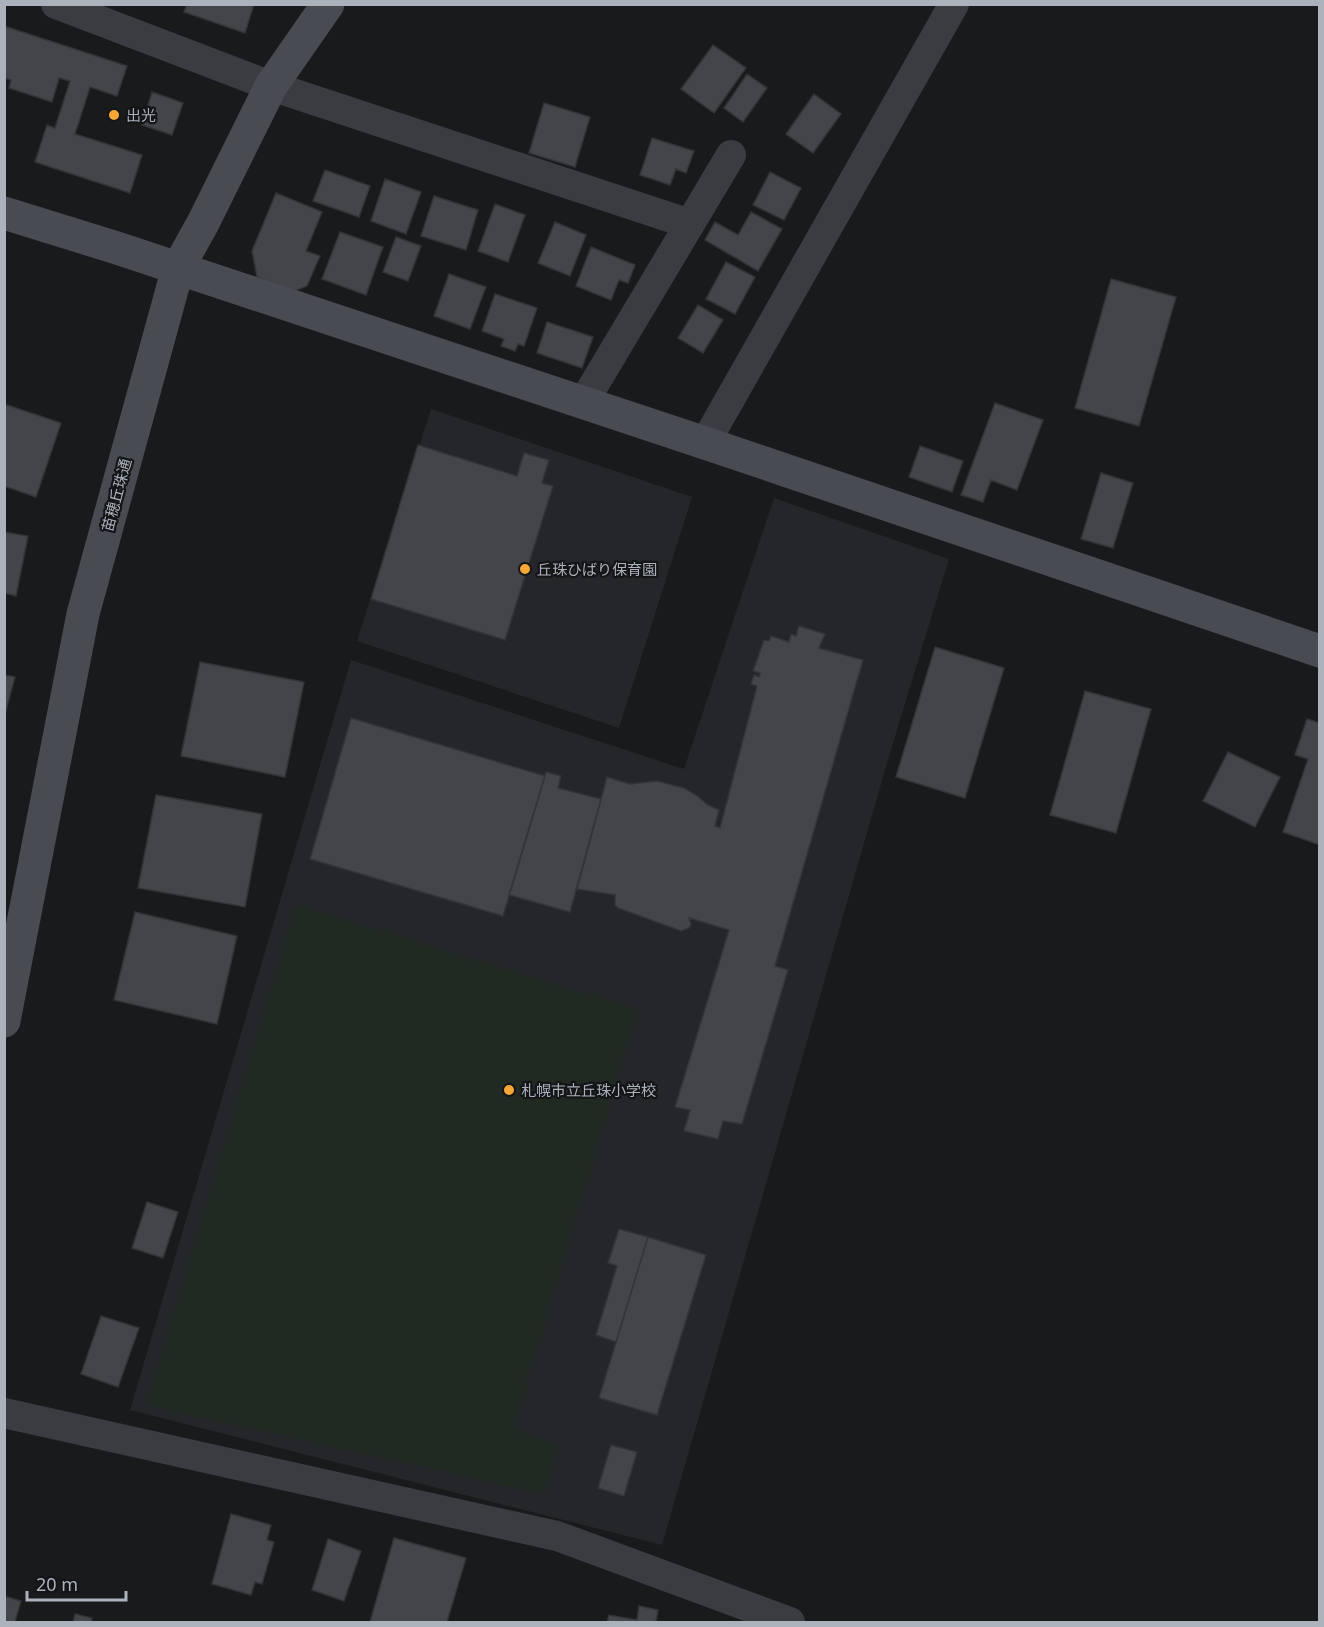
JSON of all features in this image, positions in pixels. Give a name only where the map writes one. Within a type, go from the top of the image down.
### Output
[{"type":"street","points":[[56,4],[271,86],[690,224]]},
{"type":"street","name":"苗穂丘珠通","points":[[4,1022],[83,614],[178,268],[271,86],[328,4]]},
{"type":"street","points":[[705,443],[954,4]]},
{"type":"street","points":[[583,403],[731,156]]},
{"type":"street","points":[[4,213],[178,268],[705,443],[1320,651]]},
{"type":"street","points":[[4,1413],[557,1536],[790,1623]]},
{"type":"shaded area","name":"丘珠ひばり保育園","points":[[431,409],[692,497],[619,728],[357,641]]},
{"type":"shaded area","name":"札幌市立丘珠小学校","points":[[774,498],[949,559],[890,753],[662,1545],[130,1410],[351,660],[684,769]]},
{"type":"shaded area","points":[[296,905],[638,1010],[513,1429],[559,1444],[545,1494],[146,1405]]},
{"type":"building","points":[[187,4],[254,4],[245,33],[184,12]]},
{"type":"building","points":[[4,26],[127,66],[117,96],[90,87],[75,134],[142,155],[130,193],[35,162],[47,125],[55,128],[70,81],[59,78],[52,102],[9,88],[11,80],[4,78]]},
{"type":"building","points":[[713,45],[746,68],[714,113],[681,89]]},
{"type":"building","points":[[747,74],[767,88],[743,122],[724,108]]},
{"type":"building","points":[[152,92],[183,103],[172,135],[142,125]]},
{"type":"building","points":[[814,94],[841,114],[813,153],[786,134]]},
{"type":"building","points":[[544,103],[590,117],[575,167],[529,153]]},
{"type":"building","points":[[652,138],[694,151],[686,173],[676,169],[670,185],[640,175]]},
{"type":"building","points":[[325,170],[370,186],[359,217],[313,201]]},
{"type":"building","points":[[770,172],[801,188],[784,220],[753,205]]},
{"type":"building","points":[[385,179],[421,192],[406,234],[371,221]]},
{"type":"building","points":[[276,193],[322,212],[306,251],[320,256],[307,286],[292,292],[257,277],[252,251]]},
{"type":"building","points":[[434,196],[478,210],[466,250],[421,236]]},
{"type":"building","points":[[495,204],[525,215],[508,262],[478,251]]},
{"type":"building","points":[[751,212],[782,229],[758,271],[705,240],[715,222],[738,235]]},
{"type":"building","points":[[555,222],[586,235],[570,276],[538,263]]},
{"type":"building","points":[[340,232],[383,247],[366,295],[322,279]]},
{"type":"building","points":[[396,237],[421,246],[408,281],[383,272]]},
{"type":"building","points":[[591,247],[635,265],[628,283],[619,280],[611,300],[576,286]]},
{"type":"building","points":[[726,262],[755,277],[735,314],[706,299]]},
{"type":"building","points":[[449,274],[486,287],[470,329],[434,316]]},
{"type":"building","points":[[1111,279],[1176,297],[1139,426],[1075,408]]},
{"type":"building","points":[[495,294],[537,308],[524,346],[518,344],[515,351],[501,346],[504,339],[482,331]]},
{"type":"building","points":[[698,305],[723,320],[703,353],[678,338]]},
{"type":"building","points":[[547,322],[593,337],[582,368],[537,353]]},
{"type":"building","points":[[995,403],[1043,420],[1017,490],[991,480],[983,502],[961,495]]},
{"type":"building","points":[[4,404],[61,423],[36,497],[4,486]]},
{"type":"building","points":[[418,445],[517,476],[524,453],[549,460],[542,483],[553,486],[505,640],[371,599]]},
{"type":"building","points":[[920,446],[963,461],[952,492],[909,477]]},
{"type":"building","points":[[1101,473],[1133,483],[1113,548],[1081,539]]},
{"type":"building","points":[[4,532],[28,536],[16,596],[4,593]]},
{"type":"building","points":[[799,626],[825,634],[819,648],[863,660],[775,966],[788,970],[742,1124],[723,1121],[718,1139],[684,1131],[690,1110],[675,1107],[729,930],[689,918],[691,924],[689,928],[681,931],[618,908],[615,905],[615,895],[577,889],[607,777],[630,784],[657,781],[684,788],[719,810],[715,826],[720,828],[757,686],[751,684],[754,675],[759,677],[760,673],[753,671],[764,640],[769,641],[771,636],[789,642],[791,634],[796,636]]},
{"type":"building","points":[[935,647],[1004,668],[965,798],[896,777]]},
{"type":"building","points":[[200,662],[304,682],[285,777],[181,756]]},
{"type":"building","points":[[4,675],[15,677],[4,718]]},
{"type":"building","points":[[1085,691],[1151,709],[1116,833],[1050,815]]},
{"type":"building","points":[[351,718],[545,776],[503,916],[310,859]]},
{"type":"building","points":[[1307,719],[1320,723],[1320,845],[1283,832],[1308,759],[1295,755]]},
{"type":"building","points":[[1228,752],[1280,777],[1255,827],[1203,801]]},
{"type":"building","points":[[546,772],[561,776],[558,788],[601,799],[570,912],[509,895]]},
{"type":"building","points":[[156,795],[262,814],[245,907],[138,888]]},
{"type":"building","points":[[135,912],[237,936],[217,1024],[114,1000]]},
{"type":"building","points":[[147,1202],[178,1212],[163,1258],[132,1248]]},
{"type":"building","points":[[619,1229],[648,1237],[616,1342],[596,1335],[617,1266],[608,1263]]},
{"type":"building","points":[[648,1237],[706,1255],[657,1415],[599,1398]]},
{"type":"building","points":[[101,1316],[139,1328],[118,1387],[81,1374]]},
{"type":"building","points":[[611,1445],[637,1452],[624,1496],[598,1488]]},
{"type":"building","points":[[231,1514],[271,1525],[267,1540],[274,1542],[262,1584],[255,1582],[251,1595],[212,1584]]},
{"type":"building","points":[[394,1538],[466,1558],[447,1622],[370,1622]]},
{"type":"building","points":[[328,1539],[361,1551],[344,1601],[312,1590]]},
{"type":"building","points":[[4,1596],[21,1601],[15,1622],[4,1622]]},
{"type":"building","points":[[639,1606],[658,1610],[656,1622],[607,1622],[609,1615],[637,1620]]},
{"type":"building","points":[[75,1614],[92,1618],[91,1622],[73,1622]]},
{"type":"place","name":"出光","points":[[114,115]]},
{"type":"place","name":"丘珠ひばり保育園","points":[[525,569]]},
{"type":"place","name":"札幌市立丘珠小学校","points":[[509,1090]]}]
